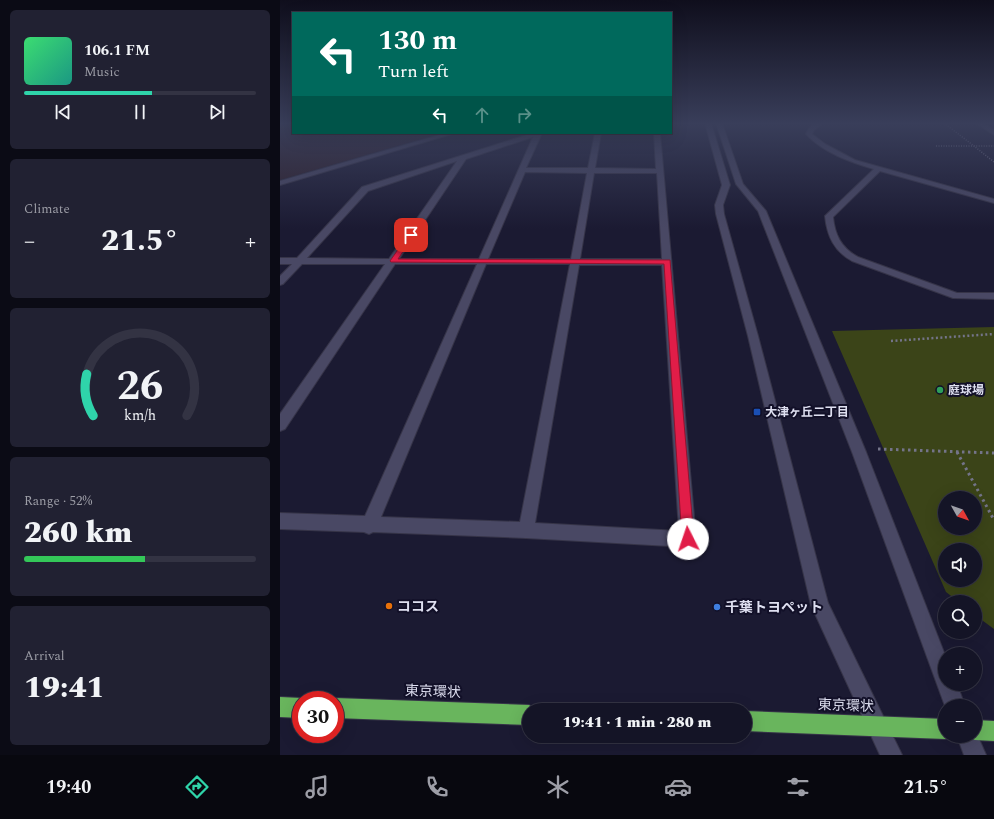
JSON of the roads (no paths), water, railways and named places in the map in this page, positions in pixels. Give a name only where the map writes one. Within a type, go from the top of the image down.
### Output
[{"type":"highway","points":[[280,707],[292,708]]},
{"type":"highway","name":"東京環状","points":[[344,708],[522,715]]},
{"type":"highway","name":"東京環状","points":[[752,722],[938,728]]},
{"type":"highway","points":[[982,730],[994,731]]},
{"type":"street","points":[[280,183],[365,158]]},
{"type":"street","points":[[280,282],[366,189],[462,158]]},
{"type":"street","points":[[280,425],[394,261],[463,158]]},
{"type":"street","points":[[369,526],[527,158]]},
{"type":"street","points":[[526,530],[593,158]]},
{"type":"street","points":[[280,521],[369,526],[526,530],[688,539],[659,158]]},
{"type":"street","points":[[718,158],[726,185],[719,205],[720,214],[753,336],[820,605],[891,755]]},
{"type":"street","points":[[732,158],[740,184],[762,211],[859,452],[938,661]]},
{"type":"street","points":[[848,158],[878,169],[994,201]]},
{"type":"street","points":[[878,169],[829,216],[833,237],[846,255],[957,296],[994,296]]},
{"type":"street","points":[[522,170],[660,171]]},
{"type":"street","points":[[280,261],[667,262]]},
{"type":"street","points":[[970,743],[974,755]]},
{"type":"place","name":"庭球場","points":[[940,390]]},
{"type":"place","name":"大津ヶ丘二丁目","points":[[757,412]]},
{"type":"place","name":"ココス","points":[[389,606]]},
{"type":"place","name":"千葉トヨペット","points":[[717,607]]}]
